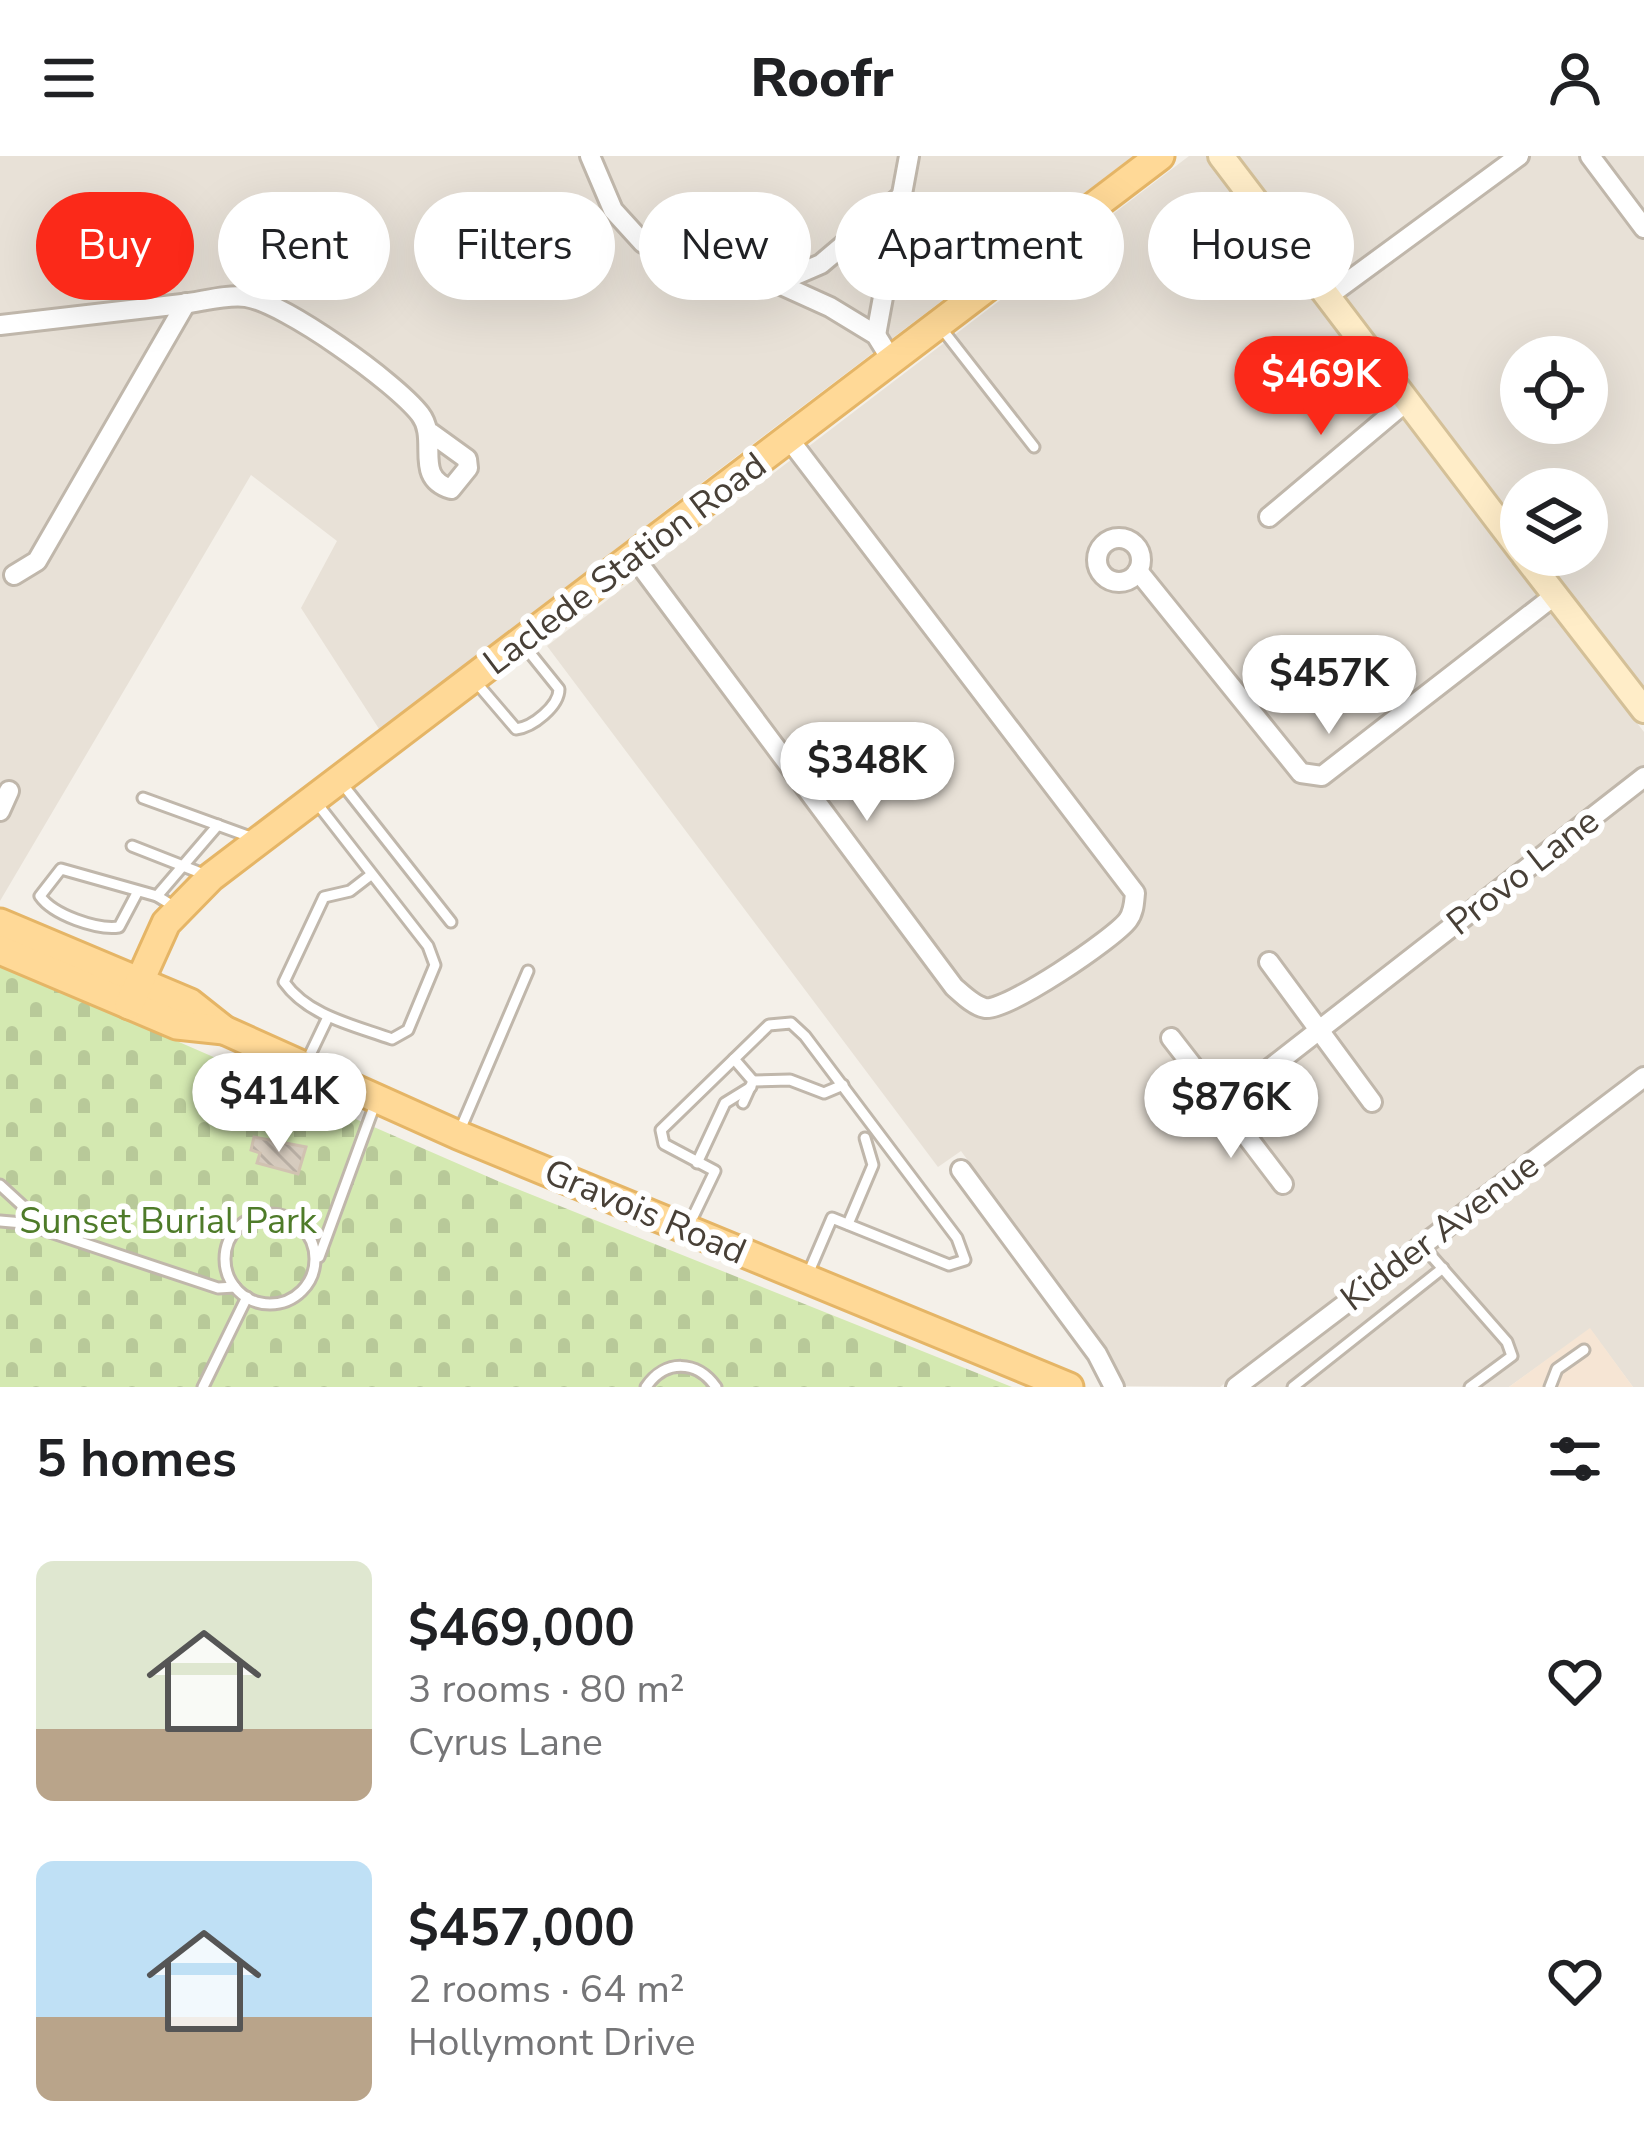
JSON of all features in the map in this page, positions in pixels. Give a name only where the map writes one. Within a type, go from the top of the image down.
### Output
[{"type":"main road","name":"Laclede Station Road","points":[[134,993],[159,935],[167,902],[198,872],[261,841],[1160,156]]},
{"type":"main road","name":"Gravois Road","points":[[0,922],[100,964],[177,1025],[224,1030],[458,1135],[1069,1387]]},
{"type":"main road","points":[[100,964],[159,935]]},
{"type":"main road","name":"Gravois Road","points":[[0,950],[134,993]]},
{"type":"street","points":[[590,156],[613,210],[639,239]]},
{"type":"street","points":[[900,192],[909,156]]},
{"type":"street","points":[[1221,156],[1248,192]]},
{"type":"street","points":[[1354,277],[1519,156]]},
{"type":"street","points":[[1590,156],[1644,228]]},
{"type":"street","points":[[0,325],[247,297],[307,326],[397,390],[431,434]]},
{"type":"street","points":[[811,298],[876,335],[892,361]]},
{"type":"street","points":[[876,335],[882,300]]},
{"type":"street","points":[[1329,300],[1500,523]]},
{"type":"street","points":[[14,575],[37,561],[186,303]]},
{"type":"street","points":[[1269,517],[1408,400]]},
{"type":"street","points":[[634,557],[954,987],[969,1000],[986,1009],[1011,1004],[1117,931],[1132,916],[1135,893],[789,439]]},
{"type":"street","points":[[1138,571],[1301,772],[1322,776],[1554,596]]},
{"type":"street","points":[[1539,576],[1644,710]]},
{"type":"street","name":"Provo Lane","points":[[1223,1105],[1644,777]]},
{"type":"street","points":[[0,811],[9,791]]},
{"type":"street","points":[[1269,962],[1372,1102]]},
{"type":"street","points":[[1171,1038],[1283,1184]]},
{"type":"street","name":"Kidder Avenue","points":[[1236,1387],[1644,1077]]},
{"type":"street","points":[[961,1170],[1096,1354],[1114,1387]]},
{"type":"lane","points":[[938,325],[1034,447]]},
{"type":"lane","points":[[473,680],[510,726],[524,728],[560,694],[522,643]]},
{"type":"lane","points":[[340,781],[451,922]]},
{"type":"lane","points":[[143,798],[261,841]]},
{"type":"lane","points":[[315,800],[428,946],[435,965],[408,1030],[392,1039],[328,1017],[297,1000],[284,982],[323,897],[350,891],[372,874]]},
{"type":"lane","points":[[132,846],[198,872],[218,825]]},
{"type":"lane","points":[[137,893],[119,927],[106,928],[47,906],[40,896],[61,868],[167,902]]},
{"type":"lane","points":[[32,936],[47,906]]},
{"type":"lane","points":[[458,1135],[528,971]]},
{"type":"lane","points":[[305,1066],[328,1017]]},
{"type":"lane","points":[[715,1171],[664,1144],[661,1130],[770,1025],[791,1024],[843,1085],[957,1238],[965,1261],[949,1265],[832,1218]]},
{"type":"lane","points":[[734,1059],[752,1084]]},
{"type":"lane","points":[[698,1162],[725,1103],[752,1084],[790,1080],[824,1094],[843,1085]]},
{"type":"lane","points":[[743,1103],[752,1084]]},
{"type":"lane","points":[[316,1266],[311,1236],[289,1216],[259,1214],[234,1231],[227,1244],[227,1274],[247,1297],[260,1303],[290,1300],[302,1292],[316,1266],[377,1099]]},
{"type":"lane","points":[[856,1157],[871,1124]]},
{"type":"lane","points":[[848,1224],[873,1165],[865,1138]]},
{"type":"lane","points":[[687,1229],[721,1156]]},
{"type":"lane","points":[[0,1185],[52,1233]]},
{"type":"lane","points":[[806,1280],[838,1204]]},
{"type":"lane","points":[[0,1221],[52,1233],[218,1288],[235,1287]]},
{"type":"lane","points":[[1423,1245],[1507,1342],[1512,1356],[1471,1387]]},
{"type":"lane","points":[[1292,1387],[1443,1268]]},
{"type":"lane","points":[[203,1387],[247,1297]]},
{"type":"lane","points":[[1550,1387],[1557,1369],[1585,1350]]},
{"type":"lane","points":[[646,1387],[658,1373],[681,1365],[704,1372],[716,1387]]},
{"type":"shaded area","points":[[0,156],[1133,156],[1085,192],[835,192],[835,300],[943,300],[381,732],[301,608],[337,541],[251,475],[0,901]]},
{"type":"shaded area","points":[[1189,156],[1211,156],[1218,161],[1241,192],[1148,192],[1148,300],[1320,300],[1500,545],[1500,576],[1524,576],[1644,732],[1644,1387],[1633,1387],[1590,1329],[1509,1387],[1256,1387],[1436,1248],[1423,1230],[1220,1387],[1124,1386],[1102,1345],[961,1151],[938,1167],[547,646],[1000,300],[1124,300],[1124,206]]},
{"type":"shaded area","points":[[1229,156],[1644,156],[1644,700],[1550,576],[1608,576],[1608,468],[1500,468],[1500,511],[1339,300],[1354,300],[1354,192],[1256,192]]},
{"type":"shaded area","points":[[1590,1328],[1633,1387],[1509,1387]]},
{"type":"green space","name":"Sunset Burial Park","points":[[0,964],[500,1182],[1012,1387],[0,1387]]},
{"type":"building","points":[[254,1137],[306,1147],[298,1174],[257,1163],[260,1153],[251,1150]]}]
